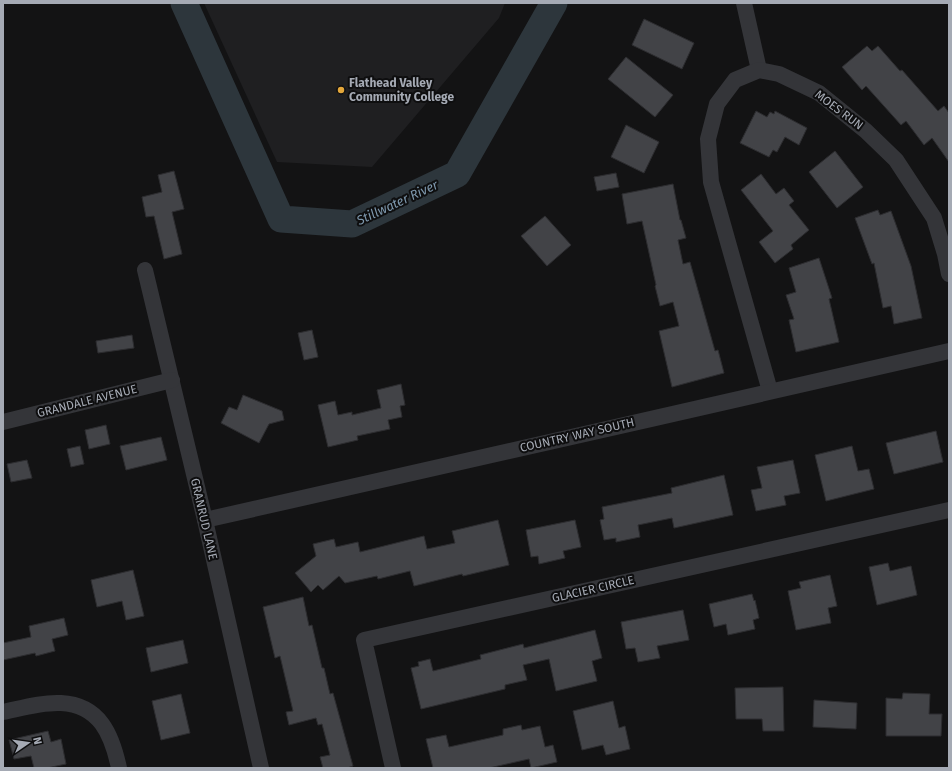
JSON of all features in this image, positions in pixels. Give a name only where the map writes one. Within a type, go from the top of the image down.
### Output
[{"type":"street","points":[[744,3],[759,70],[735,80],[717,104],[708,139],[711,182],[770,392]]},
{"type":"street","name":"MOES RUN","points":[[759,70],[779,74],[819,93],[866,131],[896,160],[934,218],[945,254],[949,274]]},
{"type":"street","name":"GRANRUD LANE","points":[[145,270],[205,520],[262,768]]},
{"type":"street","name":"COUNTRY WAY SOUTH","points":[[205,520],[949,352]]},
{"type":"street","name":"GRANDALE AVENUE","points":[[3,422],[172,380]]},
{"type":"street","name":"GLACIER CIRCLE","points":[[393,768],[364,640],[949,510]]},
{"type":"street","points":[[3,712],[62,703],[86,709],[96,716],[104,726],[115,750],[119,768]]},
{"type":"shaded area","name":"Flathead Valley Community College","points":[[204,3],[505,3],[499,18],[372,167],[277,162]]},
{"type":"building","points":[[644,19],[694,43],[682,69],[632,45]]},
{"type":"building","points":[[867,46],[872,51],[878,46],[900,71],[902,70],[938,111],[944,106],[949,113],[949,162],[932,138],[924,145],[906,121],[901,125],[866,86],[862,90],[842,67]]},
{"type":"building","points":[[626,57],[673,95],[655,117],[608,79]]},
{"type":"building","points":[[756,111],[767,117],[770,112],[774,114],[775,111],[807,128],[799,145],[785,137],[777,152],[773,150],[769,157],[740,143]]},
{"type":"building","points":[[626,125],[659,142],[644,173],[611,157]]},
{"type":"building","points":[[835,151],[863,187],[837,208],[809,172]]},
{"type":"building","points":[[174,171],[184,209],[172,212],[182,254],[164,259],[154,216],[146,217],[142,197],[162,192],[158,175]]},
{"type":"building","points":[[616,173],[619,187],[597,191],[594,177]]},
{"type":"building","points":[[761,174],[776,194],[784,188],[794,201],[789,205],[809,230],[791,245],[793,249],[775,263],[759,242],[773,231],[741,190]]},
{"type":"building","points":[[673,184],[680,220],[686,238],[678,240],[683,264],[690,262],[715,351],[718,350],[724,373],[672,387],[659,331],[679,326],[673,302],[660,306],[642,221],[627,224],[622,194]]},
{"type":"building","points":[[878,210],[880,215],[891,211],[911,266],[922,318],[894,324],[891,306],[883,308],[874,263],[872,264],[855,218]]},
{"type":"building","points":[[545,216],[571,245],[547,266],[521,236]]},
{"type":"building","points":[[819,258],[832,298],[829,299],[839,342],[796,352],[789,320],[794,319],[786,295],[796,292],[789,268]]},
{"type":"building","points":[[312,330],[318,357],[304,360],[298,333]]},
{"type":"building","points":[[132,335],[134,348],[98,353],[96,341]]},
{"type":"building","points":[[401,384],[405,405],[400,406],[402,417],[388,420],[390,429],[357,436],[358,440],[328,447],[318,405],[335,401],[338,415],[352,412],[352,415],[381,408],[377,390]]},
{"type":"building","points":[[243,395],[282,411],[284,420],[269,424],[259,443],[221,423],[229,407],[237,410]]},
{"type":"building","points":[[106,425],[110,444],[89,449],[85,430]]},
{"type":"building","points":[[936,431],[943,462],[894,474],[886,443]]},
{"type":"building","points":[[161,437],[167,460],[126,470],[120,446]]},
{"type":"building","points":[[80,446],[84,464],[71,467],[67,449]]},
{"type":"building","points":[[852,446],[858,471],[869,469],[874,489],[826,501],[815,455]]},
{"type":"building","points":[[27,460],[32,478],[11,482],[7,464]]},
{"type":"building","points":[[793,460],[800,493],[784,496],[786,505],[756,511],[751,490],[762,488],[757,467]]},
{"type":"building","points":[[724,475],[733,515],[674,528],[672,518],[638,525],[640,537],[616,542],[616,538],[604,540],[600,520],[604,519],[602,507],[672,493],[671,488]]},
{"type":"building","points":[[498,520],[509,565],[463,576],[462,574],[414,586],[410,571],[378,579],[377,576],[345,583],[339,576],[323,590],[318,585],[311,592],[295,573],[316,556],[313,544],[334,539],[336,547],[358,542],[360,552],[424,536],[427,549],[455,543],[452,531]]},
{"type":"building","points":[[575,520],[581,547],[563,551],[565,558],[539,564],[538,556],[531,557],[526,530]]},
{"type":"building","points":[[888,563],[890,571],[911,566],[917,595],[877,605],[869,567]]},
{"type":"building","points":[[133,570],[144,616],[126,620],[122,601],[97,607],[91,580]]},
{"type":"building","points":[[830,575],[837,606],[828,608],[831,623],[796,630],[788,591],[801,588],[799,582]]},
{"type":"building","points":[[752,594],[759,618],[753,620],[755,629],[728,635],[726,624],[714,627],[709,604]]},
{"type":"building","points":[[303,597],[309,626],[312,625],[322,668],[324,668],[330,694],[333,693],[353,766],[347,768],[323,768],[320,757],[330,755],[322,724],[318,725],[316,718],[289,725],[286,712],[293,711],[280,656],[275,658],[263,607]]},
{"type":"building","points":[[683,610],[689,640],[657,646],[660,658],[638,662],[635,648],[626,649],[621,622]]},
{"type":"building","points":[[64,618],[68,635],[52,639],[55,651],[36,656],[35,653],[3,660],[3,643],[31,637],[29,626]]},
{"type":"building","points":[[595,630],[602,658],[592,661],[597,681],[556,691],[549,659],[523,665],[527,680],[505,685],[505,689],[421,709],[411,668],[419,666],[418,662],[430,659],[433,671],[481,659],[480,655],[523,644],[524,648]]},
{"type":"building","points":[[183,640],[188,663],[151,672],[146,648]]},
{"type":"building","points":[[783,687],[784,731],[763,731],[762,719],[736,719],[735,688]]},
{"type":"building","points":[[903,693],[930,694],[929,714],[942,714],[941,736],[886,736],[886,698],[902,699]]},
{"type":"building","points":[[181,694],[190,733],[161,740],[152,701]]},
{"type":"building","points":[[814,700],[857,703],[856,729],[813,727]]},
{"type":"building","points":[[613,701],[619,728],[625,726],[630,749],[606,755],[603,745],[582,750],[573,711]]},
{"type":"building","points":[[521,725],[522,730],[540,726],[545,747],[553,745],[557,762],[531,768],[529,759],[489,768],[433,768],[426,739],[446,735],[449,747],[503,735],[503,729]]},
{"type":"building","points":[[48,731],[51,742],[61,739],[66,764],[47,768],[34,768],[31,756],[14,759],[9,740]]},
{"type":"waterway","name":"Stillwater River","points":[[184,3],[281,219],[352,224],[457,174],[554,3]]},
{"type":"place","name":"Flathead Valley Community College","points":[[341,90]]}]
